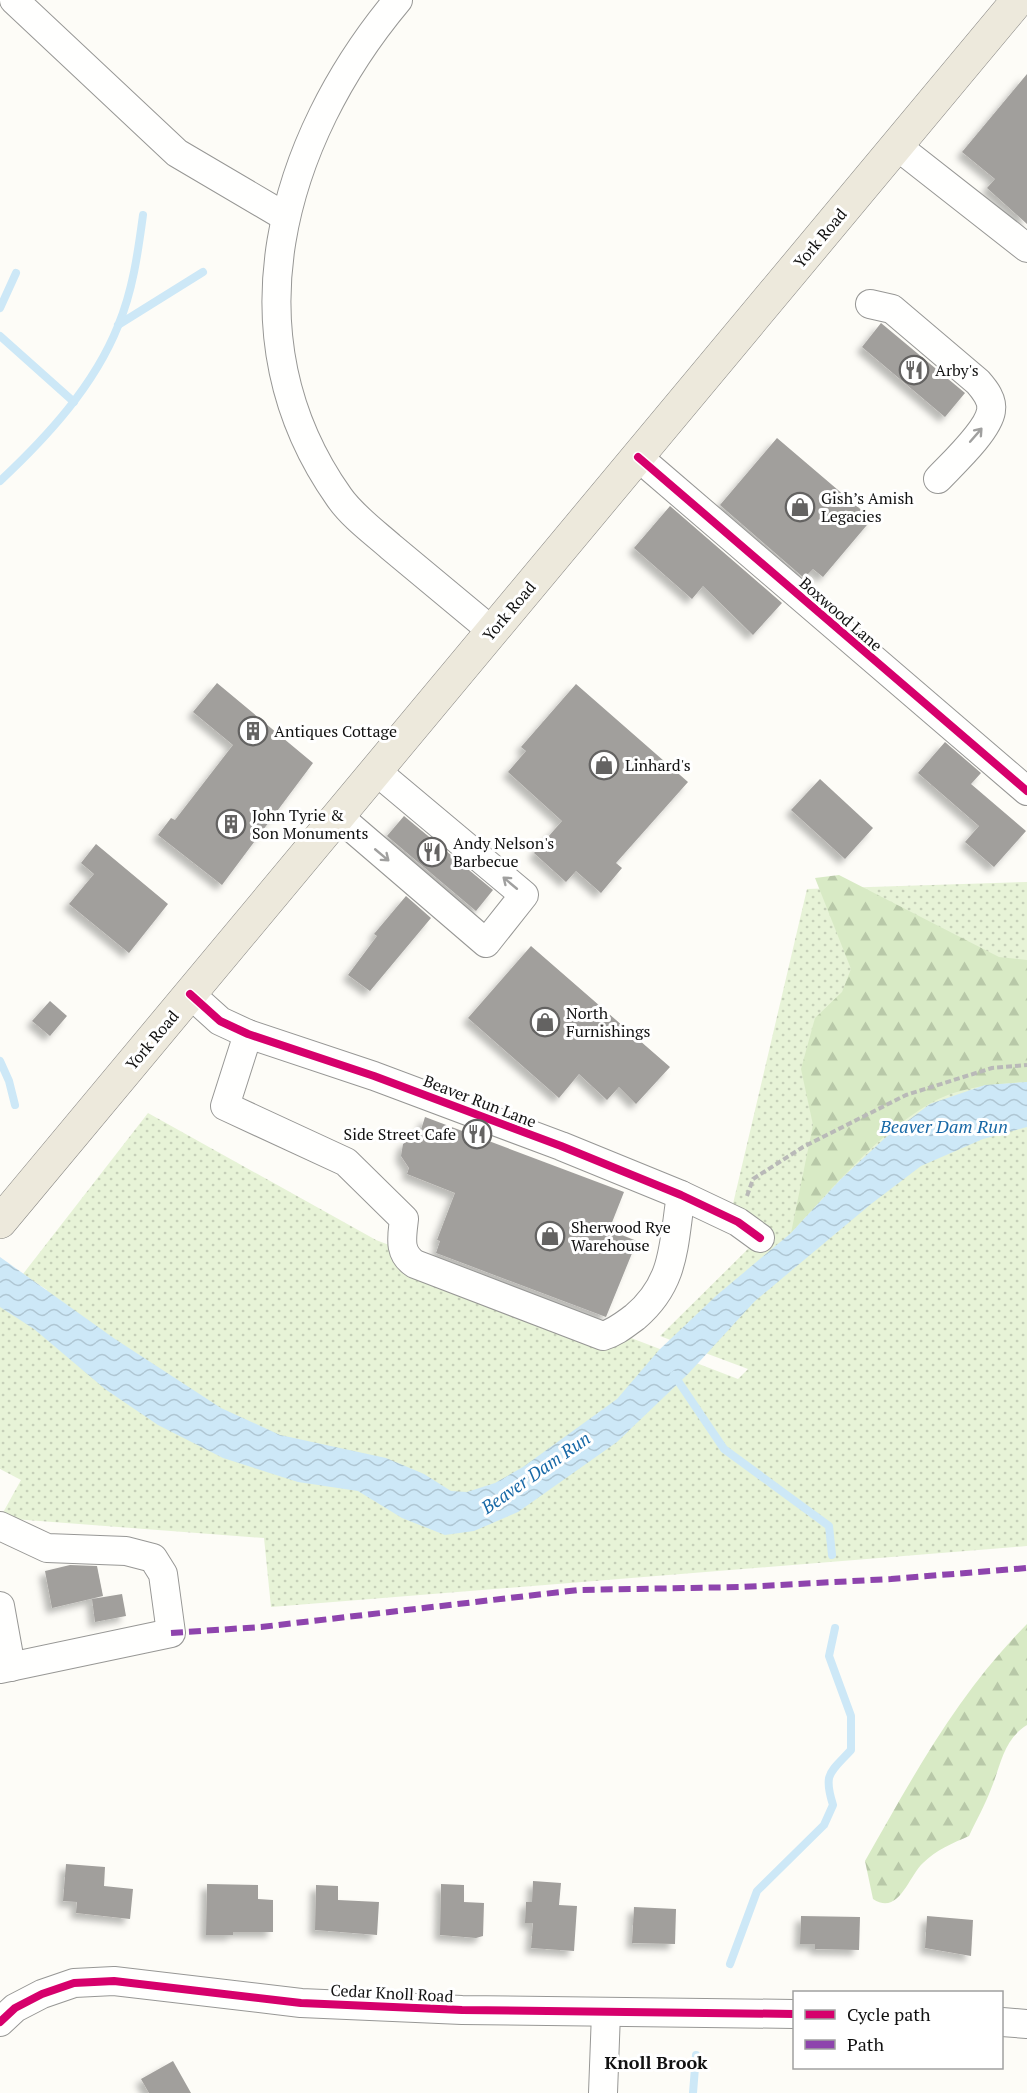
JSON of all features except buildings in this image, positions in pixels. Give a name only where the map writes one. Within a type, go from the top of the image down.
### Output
[{"type":"main road","name":"York Road","points":[[0,1222],[1018,0]]},
{"type":"street","points":[[14,0],[177,153],[284,216]]},
{"type":"street","points":[[398,0],[344,78],[308,149],[284,216],[276,268],[280,353],[293,408],[315,460],[340,499],[368,527],[492,632]]},
{"type":"street","points":[[897,146],[1027,248]]},
{"type":"street","points":[[870,304],[892,309],[978,382],[989,396],[991,411],[986,424],[938,479]]},
{"type":"street","name":"Boxwood Lane","points":[[638,457],[1027,791]]},
{"type":"street","points":[[338,816],[486,943],[525,895],[376,771]]},
{"type":"street","name":"Beaver Run Lane","points":[[190,994],[220,1021],[248,1034],[385,1080],[561,1146],[681,1195],[738,1222],[760,1238]]},
{"type":"street","points":[[248,1034],[225,1106],[346,1162],[404,1219],[402,1246],[408,1260],[603,1336],[614,1333],[627,1323],[651,1303],[660,1291],[667,1276],[681,1195]]},
{"type":"street","points":[[0,1526],[47,1548],[126,1551],[153,1558],[163,1574],[171,1633],[5,1668],[0,1606]]},
{"type":"street","name":"Cedar Knoll Road","points":[[0,2022],[15,2008],[42,1994],[74,1983],[114,1981],[301,2003],[606,2013],[793,2014]]},
{"type":"street","points":[[603,2093],[606,2013]]},
{"type":"street","points":[[1003,2022],[1027,2024]]},
{"type":"path","points":[[738,1222],[753,1179],[803,1147],[906,1095],[992,1068],[1027,1065]]},
{"type":"green space","points":[[839,875],[999,957],[1027,960],[1027,1082],[964,1090],[929,1104],[909,1117],[873,1147],[791,1233],[813,1125],[801,1069],[815,1018],[842,992],[851,969],[815,878]]},
{"type":"green space","points":[[1027,882],[1027,1546],[271,1607],[264,1538],[0,1518],[21,1480],[0,1469],[0,1299],[47,1290],[23,1274],[148,1113],[376,1240],[738,1379],[748,1369],[660,1336],[757,1240],[732,1208],[807,889]]},
{"type":"green space","points":[[1027,1624],[1027,1725],[1019,1731],[1008,1746],[989,1795],[969,1836],[928,1858],[902,1893],[890,1903],[882,1903],[873,1899],[865,1861],[919,1767],[957,1708],[1002,1651]]},
{"type":"water","name":"Beaver Dam Run","points":[[1027,1082],[1027,1127],[983,1139],[921,1166],[871,1204],[755,1301],[688,1374],[617,1442],[518,1512],[474,1531],[445,1535],[402,1518],[358,1491],[298,1482],[223,1458],[158,1425],[105,1389],[34,1329],[0,1307],[0,1257],[115,1339],[221,1408],[280,1435],[386,1458],[424,1474],[451,1491],[467,1492],[495,1483],[523,1467],[617,1399],[659,1350],[717,1295],[791,1233],[841,1179],[885,1138],[930,1104],[985,1085]]},
{"type":"waterway","points":[[0,481],[68,410],[108,348],[118,326],[131,285],[143,215]]},
{"type":"waterway","points":[[118,325],[203,272]]},
{"type":"waterway","points":[[0,308],[16,273]]},
{"type":"waterway","points":[[0,336],[74,402]]},
{"type":"waterway","points":[[0,1061],[9,1081],[15,1105]]},
{"type":"waterway","points":[[674,1375],[724,1449],[829,1526],[832,1555]]},
{"type":"waterway","points":[[730,1964],[757,1891],[824,1825],[833,1805],[829,1786],[830,1774],[851,1750],[851,1716],[829,1656],[835,1628]]},
{"type":"waterway","points":[[693,2093],[696,2055]]},
{"type":"marked path","points":[[171,1633],[261,1627],[578,1590],[742,1587],[891,1579],[1027,1568]]},
{"type":"cycle path","points":[[638,457],[1027,791]]},
{"type":"cycle path","points":[[190,994],[220,1021],[248,1034],[374,1076],[561,1146],[681,1195],[738,1222],[760,1238]]},
{"type":"cycle path","points":[[0,2022],[15,2008],[42,1994],[74,1983],[114,1981],[301,2003],[462,2010],[793,2014]]},
{"type":"place","name":"Arby's","points":[[914,370]]},
{"type":"place","name":"Gish’s Amish Legacies","points":[[800,507]]},
{"type":"place","name":"Antiques Cottage","points":[[253,731]]},
{"type":"place","name":"Linhard's","points":[[604,765]]},
{"type":"place","name":"John Tyrie & Son Monuments","points":[[231,824]]},
{"type":"place","name":"Andy Nelson's Barbecue","points":[[432,852]]},
{"type":"place","name":"North Furnishings","points":[[545,1022]]},
{"type":"place","name":"Side Street Cafe","points":[[477,1134]]},
{"type":"place","name":"Sherwood Rye Warehouse","points":[[550,1236]]},
{"type":"district","name":"Knoll Brook","points":[[656,2063]]}]
